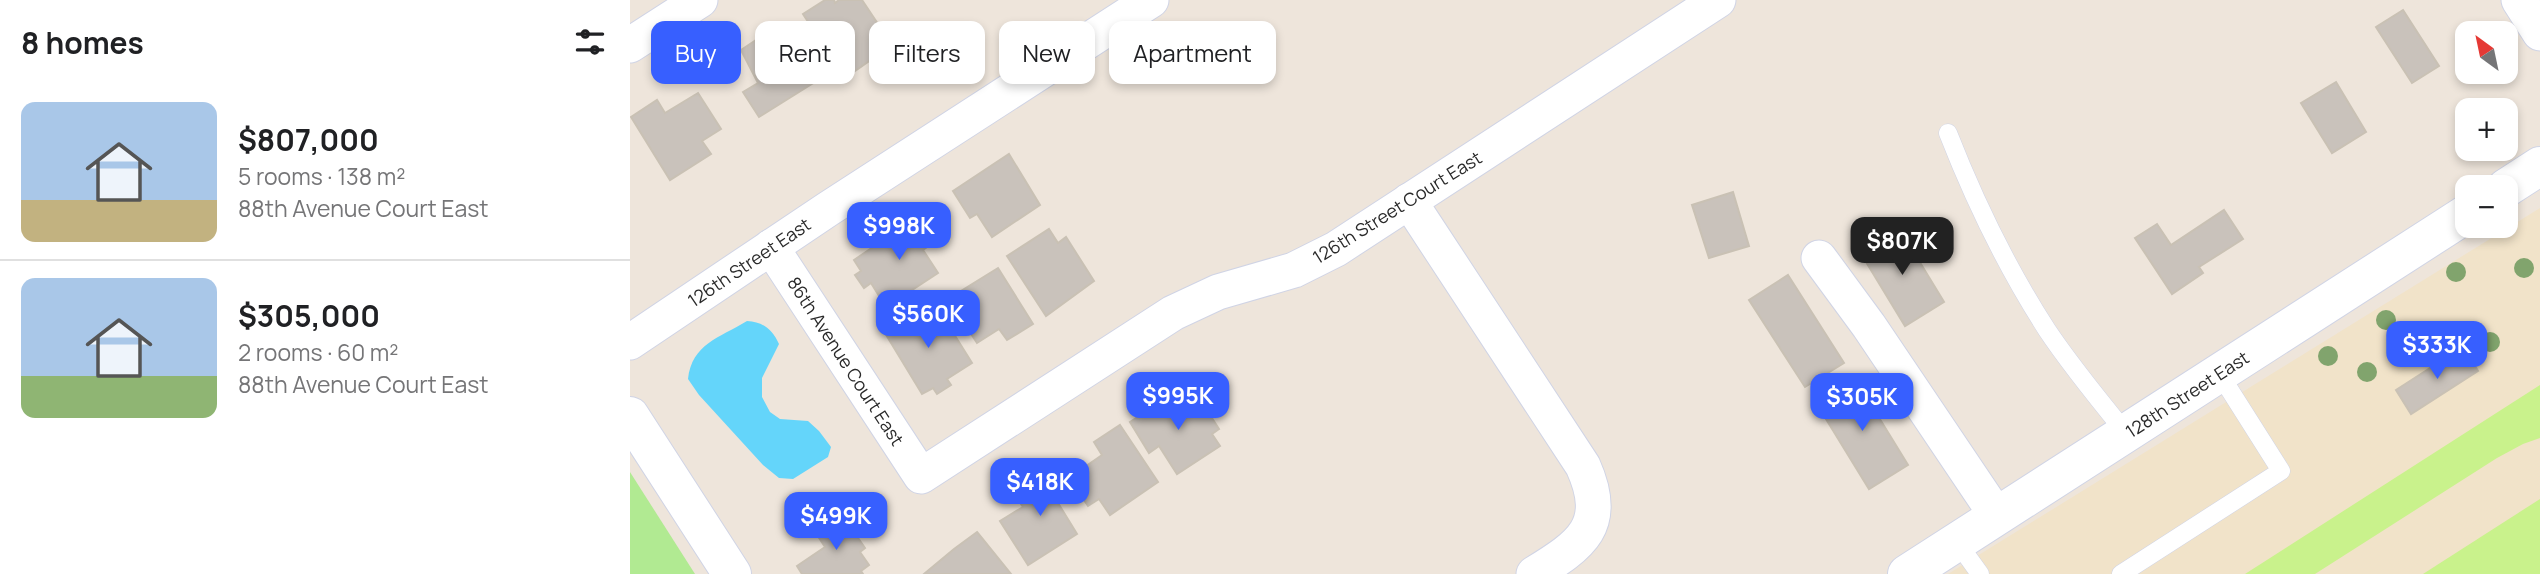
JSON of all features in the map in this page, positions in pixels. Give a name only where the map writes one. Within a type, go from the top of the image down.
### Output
[{"type":"street","points":[[630,45],[700,0]]},
{"type":"street","name":"126th Street East","points":[[630,342],[1150,0]]},
{"type":"street","name":"126th Street Court East","points":[[921,476],[1173,313],[1218,292],[1266,279],[1315,260],[1718,0]]},
{"type":"street","points":[[2519,0],[2540,33]]},
{"type":"street","points":[[2518,180],[2540,166]]},
{"type":"street","points":[[1409,201],[1583,466],[1588,479],[1593,513],[1585,535],[1566,554],[1534,574]]},
{"type":"street","name":"128th Street East","points":[[1907,574],[2455,221]]},
{"type":"street","name":"86th Avenue Court East","points":[[771,247],[921,476]]},
{"type":"street","points":[[1819,258],[1869,326],[1997,516]]},
{"type":"street","points":[[630,416],[732,574]]},
{"type":"lane","points":[[1948,133],[1978,206],[2014,276],[2085,383],[2126,433]]},
{"type":"lane","points":[[2121,574],[2281,471],[2219,373]]},
{"type":"lane","points":[[1957,542],[1980,574]]},
{"type":"shaded area","points":[[2540,208],[2540,574],[1948,574],[2491,238],[2518,238],[2518,222]]},
{"type":"green space","points":[[2540,385],[2540,438],[2497,458],[2315,574],[2245,574]]},
{"type":"green space","points":[[630,472],[695,574],[630,574]]},
{"type":"green space","points":[[2540,499],[2540,574],[2423,574]]},
{"type":"water","points":[[747,321],[766,327],[779,344],[762,378],[762,397],[770,412],[780,419],[808,421],[831,447],[828,457],[793,479],[779,478],[763,465],[699,395],[688,379],[695,358],[708,343]]},
{"type":"building","points":[[825,0],[834,0],[835,3],[839,0],[862,0],[876,21],[869,21],[869,61],[855,71],[855,21],[808,21],[803,14]]},
{"type":"building","points":[[2403,10],[2439,66],[2412,83],[2376,27]]},
{"type":"building","points":[[755,41],[755,77],[741,50]]},
{"type":"building","points":[[2336,82],[2366,132],[2332,153],[2301,103]]},
{"type":"building","points":[[756,84],[812,84],[759,117],[743,92]]},
{"type":"building","points":[[698,93],[721,129],[702,141],[711,154],[670,180],[631,117],[657,100],[665,113]]},
{"type":"building","points":[[1009,154],[1040,205],[992,237],[977,214],[970,218],[953,191]]},
{"type":"building","points":[[1733,192],[1749,246],[1709,258],[1692,205]]},
{"type":"building","points":[[2224,210],[2243,239],[2199,267],[2203,273],[2172,294],[2135,238],[2157,224],[2171,245]]},
{"type":"building","points":[[922,214],[938,239],[923,250],[938,273],[886,307],[871,283],[864,288],[855,275],[861,271],[854,260]]},
{"type":"building","points":[[1899,228],[1944,302],[1905,326],[1860,252]]},
{"type":"building","points":[[1049,229],[1058,243],[1066,237],[1094,281],[1046,316],[1007,256]]},
{"type":"building","points":[[998,268],[1033,324],[1007,340],[999,329],[977,343],[948,299]]},
{"type":"building","points":[[1788,275],[1844,363],[1805,387],[1749,300]]},
{"type":"building","points":[[937,307],[972,363],[947,379],[951,385],[937,394],[933,388],[922,394],[882,328],[907,312],[914,322]]},
{"type":"building","points":[[2463,347],[2478,371],[2411,414],[2396,390]]},
{"type":"building","points":[[1854,377],[1908,465],[1869,489],[1815,401]]},
{"type":"building","points":[[1197,395],[1219,429],[1212,434],[1220,446],[1177,474],[1159,446],[1149,453],[1130,422],[1167,398],[1175,410]]},
{"type":"building","points":[[1120,425],[1158,482],[1110,515],[1099,499],[1088,506],[1069,478],[1102,455],[1094,442]]},
{"type":"building","points":[[1054,470],[1070,496],[1058,503],[1077,534],[1028,565],[1000,521],[1023,507],[1014,493]]},
{"type":"building","points":[[835,516],[844,528],[849,525],[865,548],[860,552],[869,565],[861,571],[863,574],[802,574],[797,566],[825,547],[814,530]]},
{"type":"building","points":[[977,532],[1011,574],[924,574],[954,549]]}]
